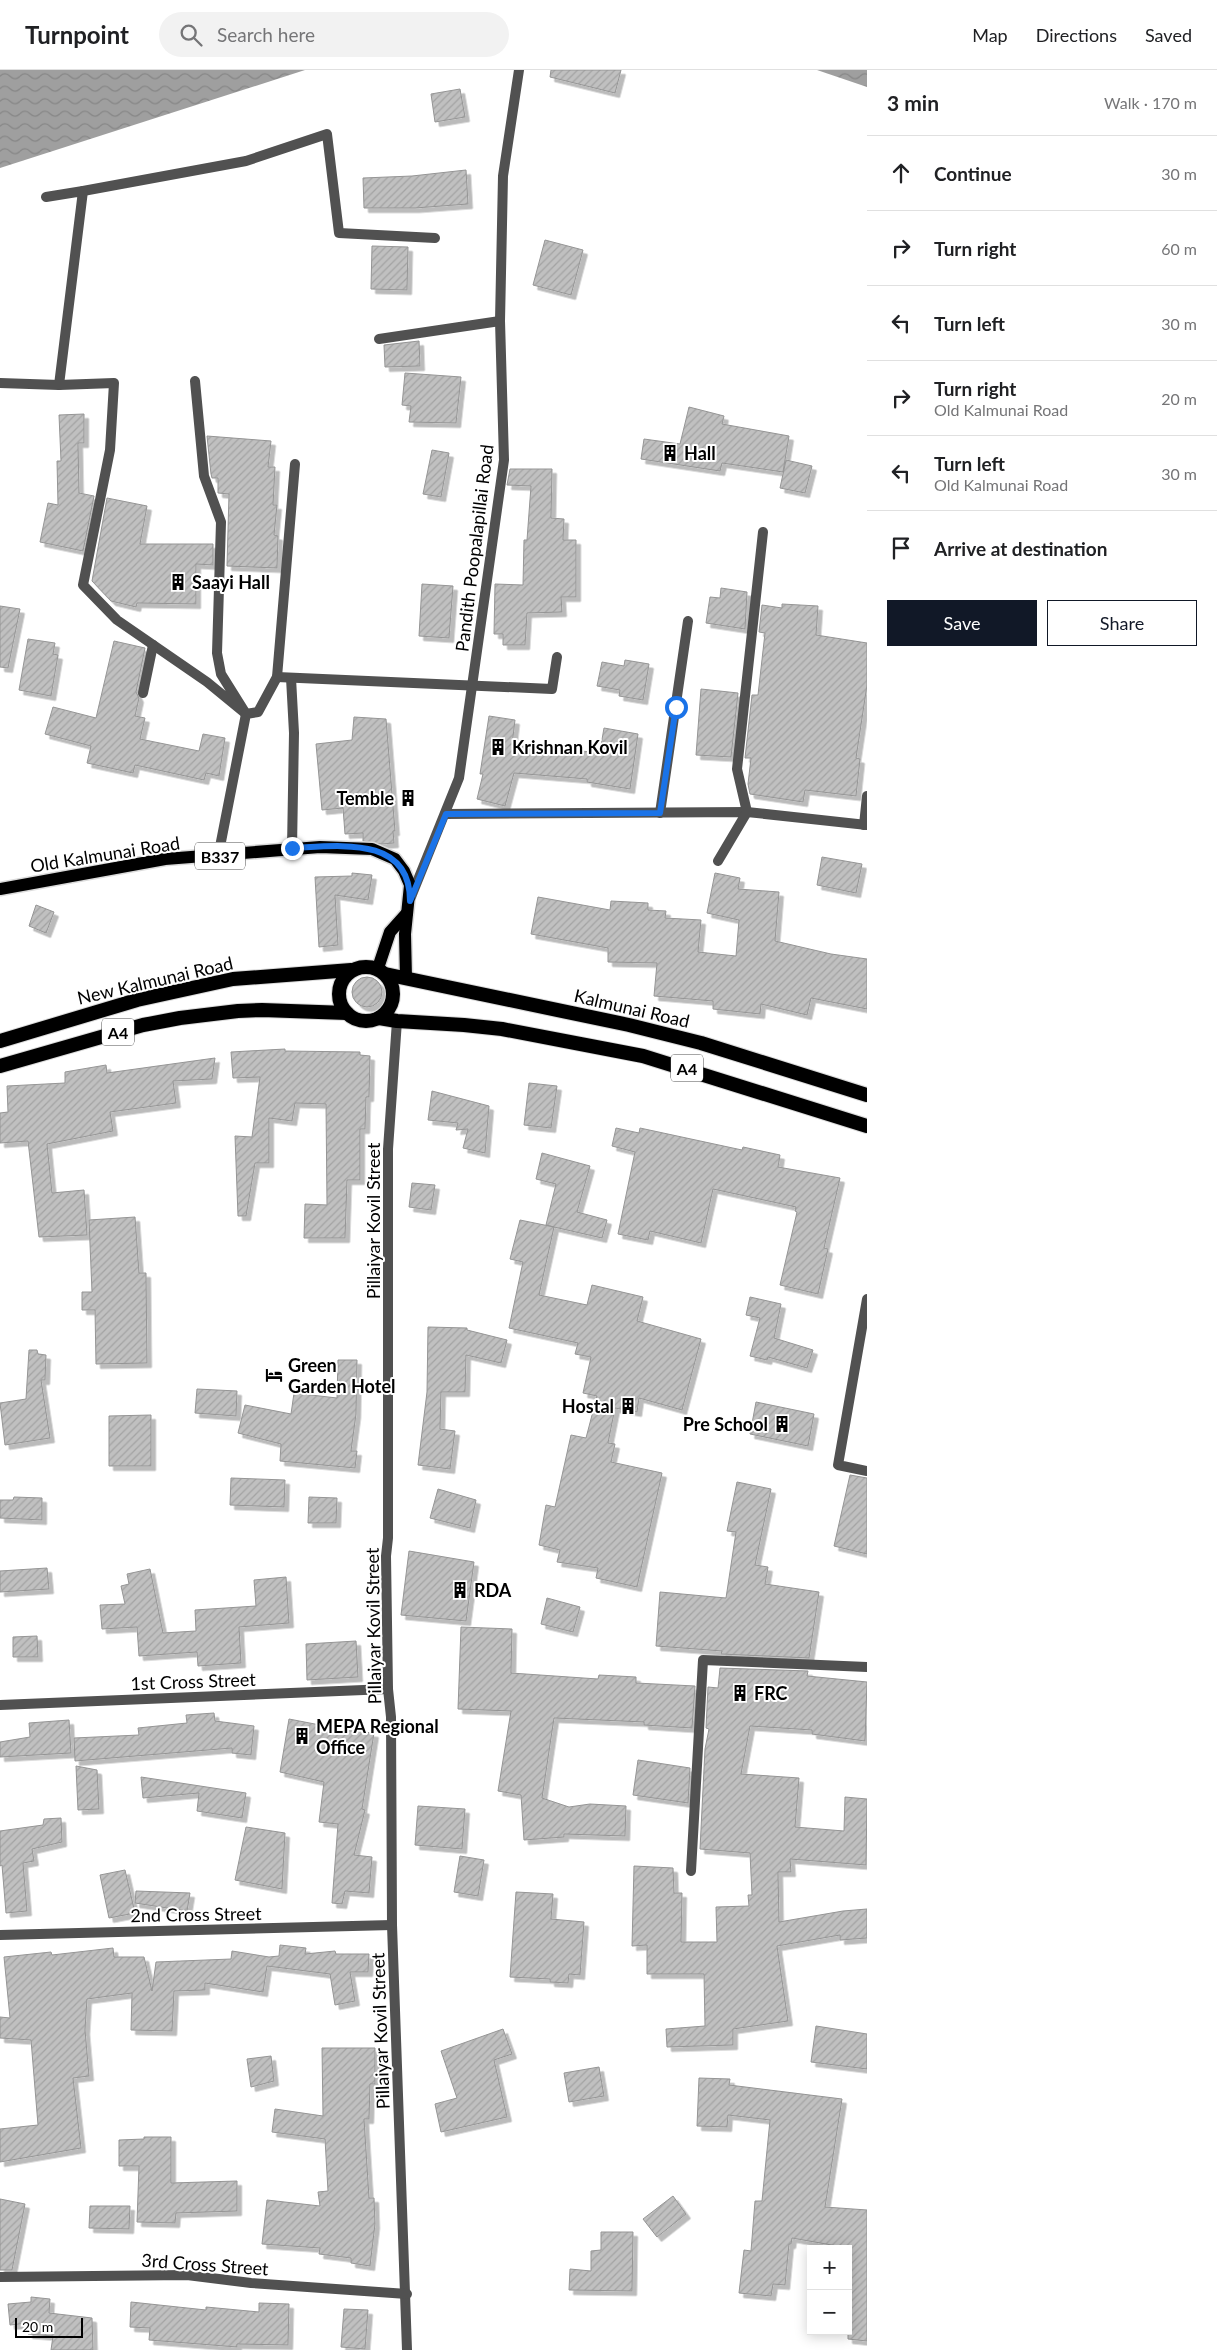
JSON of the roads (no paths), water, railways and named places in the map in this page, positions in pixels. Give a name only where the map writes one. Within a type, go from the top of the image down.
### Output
[{"type":"highway","points":[[369,966],[382,971],[390,981],[393,997],[386,1013],[379,1018],[362,1021],[347,1013],[339,999],[339,991],[341,983],[351,970],[369,966]]},
{"type":"highway","name":"New Kalmunai Road","points":[[0,1041],[137,1000],[233,979],[351,970]]},
{"type":"highway","name":"Kalmunai Road","points":[[382,971],[406,978],[638,1027],[702,1043],[867,1095]]},
{"type":"highway","name":"A4","points":[[0,1066],[143,1025],[180,1018],[238,1011],[347,1013]]},
{"type":"highway","name":"A4","points":[[379,1018],[397,1022],[502,1029],[643,1056],[867,1126]]},
{"type":"main road","name":"Old Kalmunai Road","points":[[0,890],[165,859],[218,857],[292,848],[372,850],[390,855],[400,864],[408,878],[406,978]]},
{"type":"main road","points":[[382,971],[390,932],[408,907]]},
{"type":"street","name":"Pandith Poopalapillai Road","points":[[408,907],[459,778],[504,460],[500,320],[503,176],[519,70]]},
{"type":"street","points":[[46,197],[246,161],[327,134],[339,233],[435,238]]},
{"type":"street","points":[[58,385],[84,191]]},
{"type":"street","points":[[379,338],[500,320]]},
{"type":"street","points":[[196,381],[204,476],[221,522],[217,653],[221,674],[246,714],[218,857]]},
{"type":"street","points":[[0,384],[58,385],[114,383],[110,450],[84,584],[117,620],[207,682],[246,714],[258,712],[277,677],[295,464]]},
{"type":"street","points":[[718,860],[748,812],[737,769],[763,532]]},
{"type":"street","points":[[660,813],[688,621]]},
{"type":"street","points":[[143,693],[153,645]]},
{"type":"street","points":[[277,677],[552,689],[557,656]]},
{"type":"street","points":[[291,678],[294,733],[292,848]]},
{"type":"street","points":[[446,814],[748,812],[865,825],[867,796]]},
{"type":"street","name":"Pillaiyar Kovil Street","points":[[397,1022],[388,1148],[388,1538],[386,1556],[388,1689],[391,1717],[392,1925],[407,2294],[407,2350]]},
{"type":"street","points":[[867,1299],[838,1465],[867,1471]]},
{"type":"street","points":[[691,1871],[703,1660],[867,1666]]},
{"type":"street","name":"1st Cross Street","points":[[0,1705],[388,1689]]},
{"type":"street","name":"2nd Cross Street","points":[[0,1935],[392,1925]]},
{"type":"street","name":"3rd Cross Street","points":[[0,2277],[187,2275],[251,2283],[407,2294]]},
{"type":"water","points":[[0,70],[305,70],[0,168]]},
{"type":"water","points":[[817,70],[867,70],[867,87]]},
{"type":"place","name":"Hall","points":[[670,453]]},
{"type":"place","name":"Saayi Hall","points":[[178,582]]},
{"type":"place","name":"Krishnan Kovil","points":[[498,747]]},
{"type":"place","name":"Temble","points":[[408,798]]},
{"type":"place","name":"Green Garden Hotel","points":[[274,1375]]},
{"type":"place","name":"Hostal","points":[[628,1406]]},
{"type":"place","name":"Pre School","points":[[782,1424]]},
{"type":"place","name":"RDA","points":[[460,1590]]},
{"type":"place","name":"FRC","points":[[740,1693]]},
{"type":"place","name":"MEPA Regional Office","points":[[302,1736]]}]
